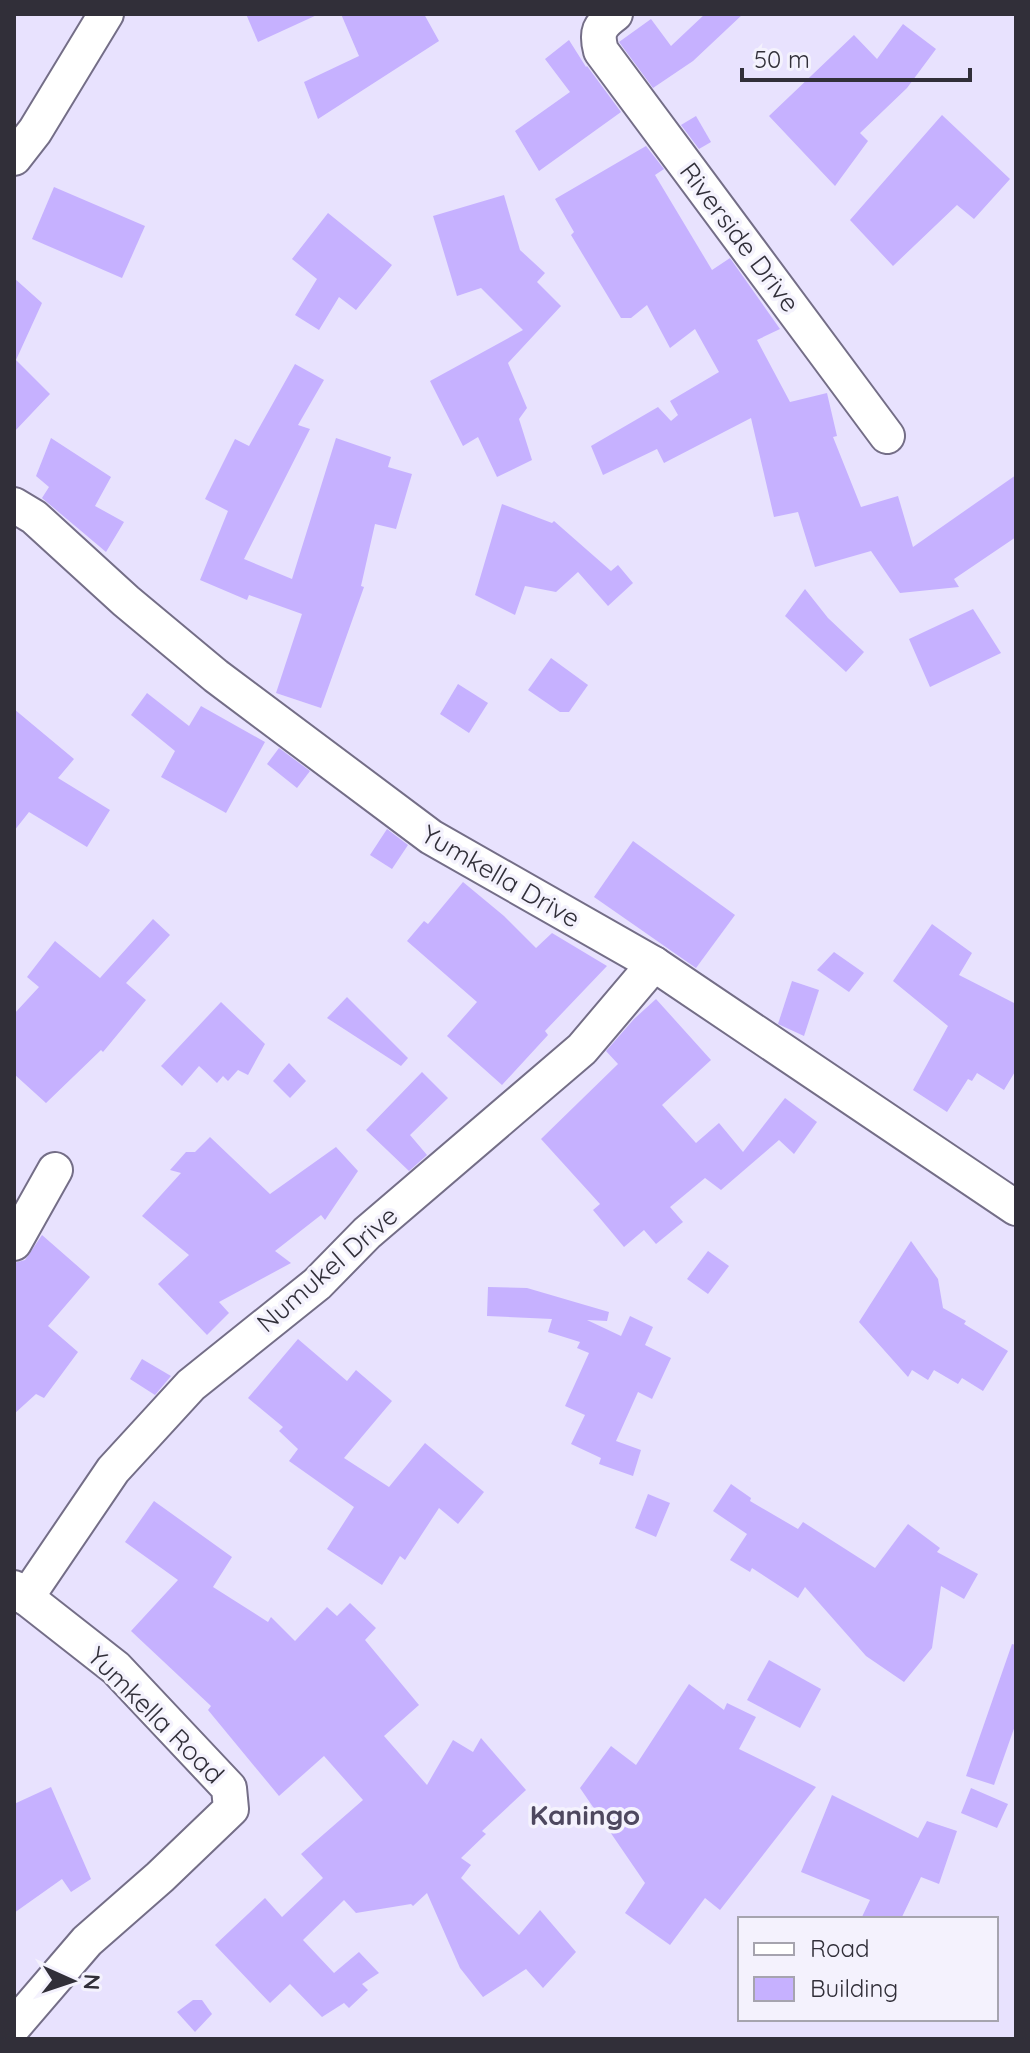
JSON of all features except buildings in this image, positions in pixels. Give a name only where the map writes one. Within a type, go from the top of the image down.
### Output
[{"type":"street","points":[[14,158],[35,131],[106,14]]},
{"type":"street","name":"Riverside Drive","points":[[606,25],[601,51],[887,436]]},
{"type":"street","name":"Yumkella Drive","points":[[14,505],[34,517],[126,601],[216,676],[431,837],[654,964],[1016,1208]]},
{"type":"street","name":"Numukel Drive","points":[[20,1593],[113,1470],[191,1385],[317,1284],[367,1233],[582,1049],[654,964]]},
{"type":"street","points":[[14,1243],[55,1170]]},
{"type":"street","name":"Yumkella Road","points":[[14,2026],[87,1941],[231,1809],[229,1788],[116,1668],[20,1593]]},
{"type":"district","name":"Kaningo","points":[[585,1814]]}]
